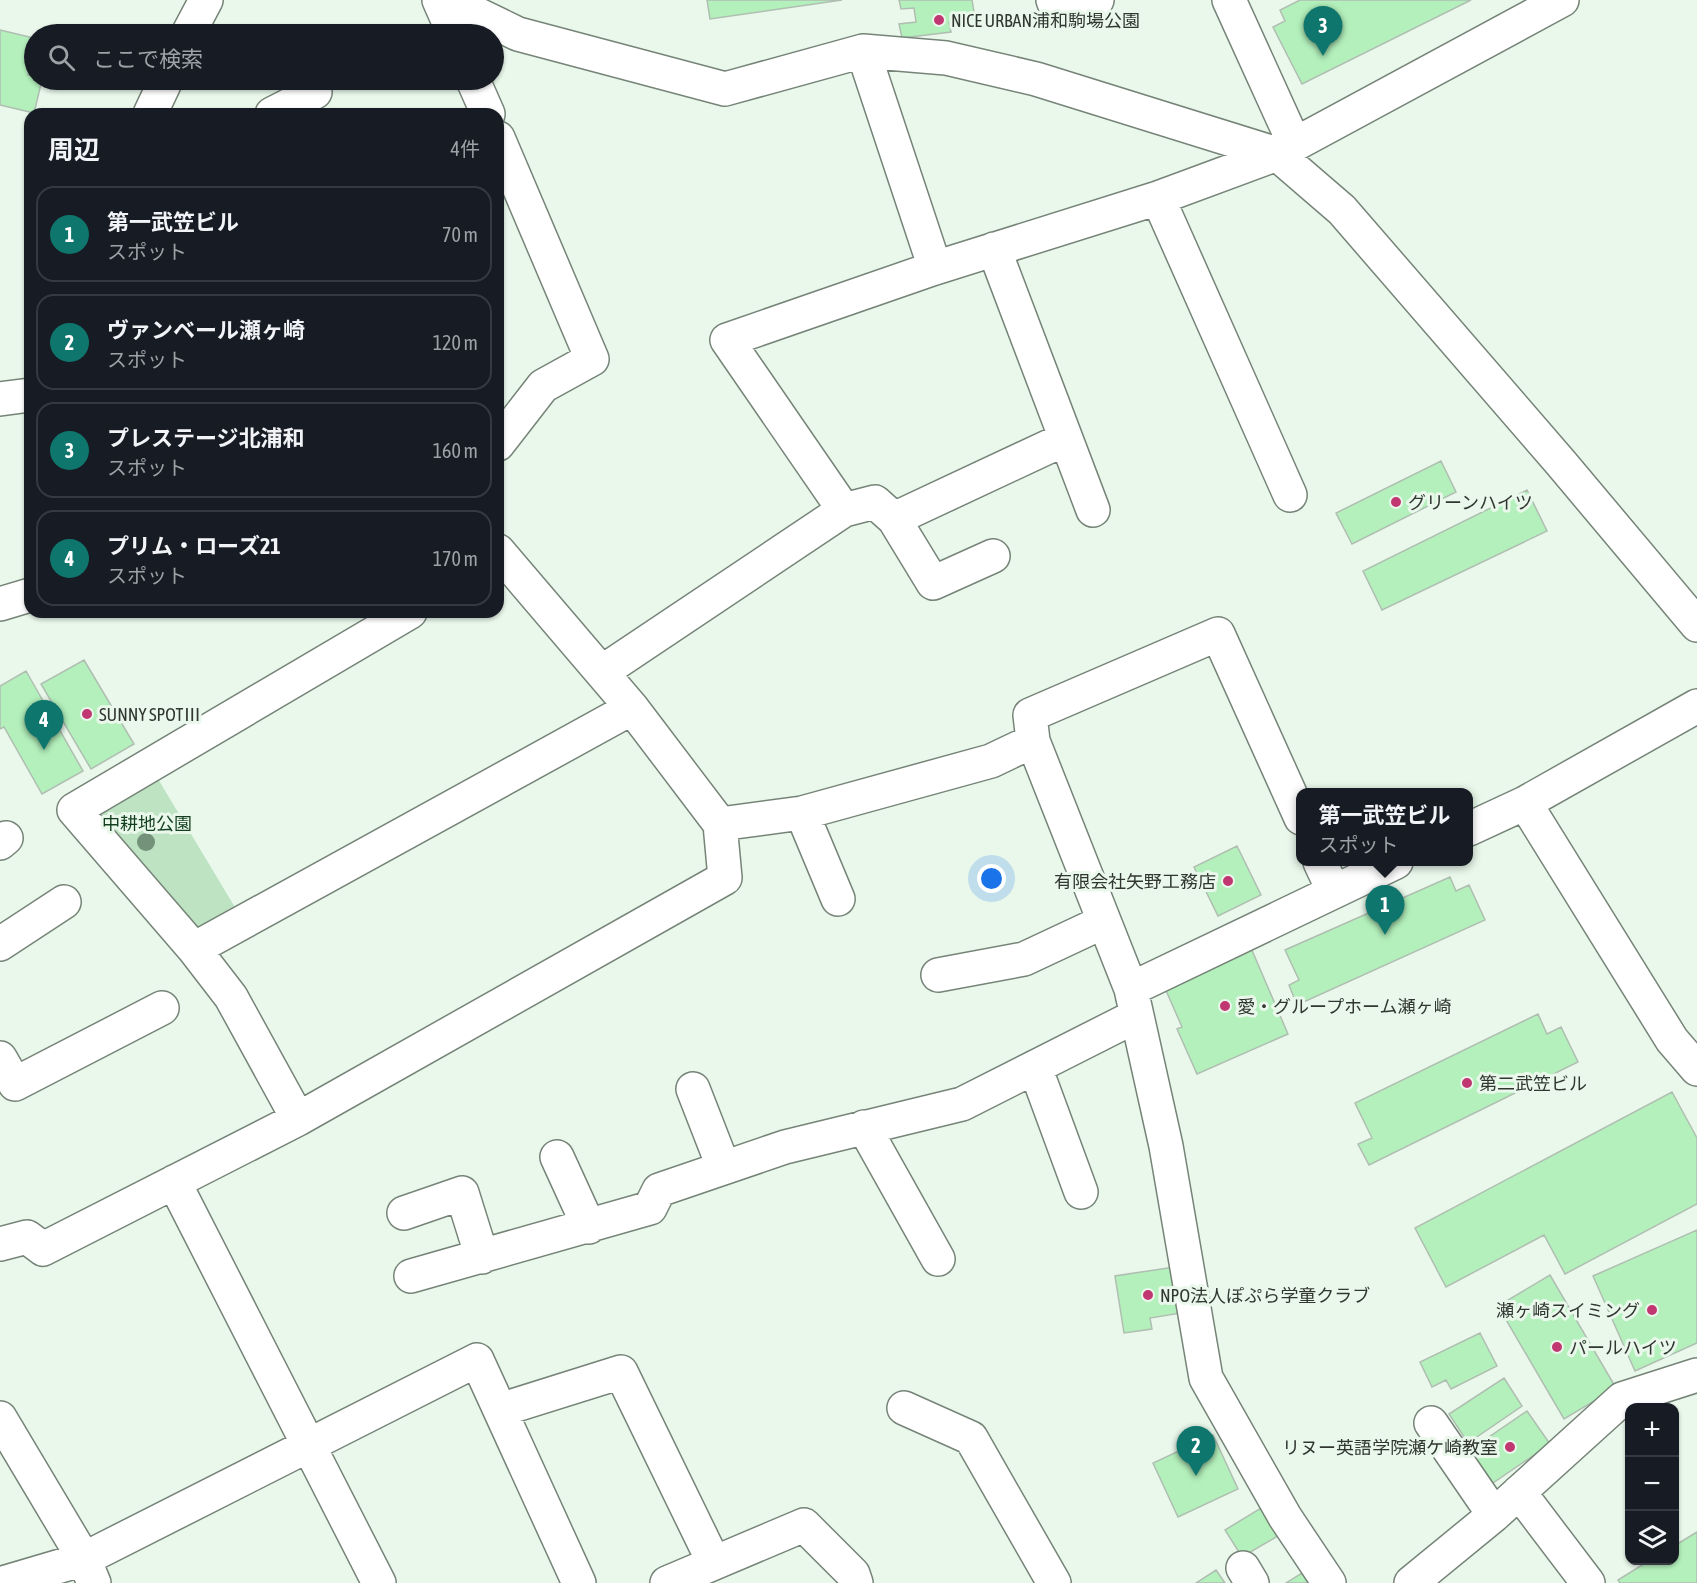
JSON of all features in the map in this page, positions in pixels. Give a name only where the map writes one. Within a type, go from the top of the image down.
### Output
[{"type":"street","points":[[193,24],[206,0]]},
{"type":"street","points":[[439,0],[450,24]]},
{"type":"street","points":[[448,0],[497,24]]},
{"type":"street","points":[[1053,0],[1055,5],[1071,9],[1097,0]]},
{"type":"street","points":[[1229,0],[1285,149],[1342,210],[1561,463],[1697,625]]},
{"type":"street","points":[[844,510],[727,340],[935,268],[1158,198],[1285,149],[1562,0]]},
{"type":"street","points":[[504,27],[518,34],[725,89],[863,51],[946,58],[1036,79],[1285,149]]},
{"type":"street","points":[[863,51],[935,268]]},
{"type":"street","points":[[477,90],[485,108]]},
{"type":"street","points":[[284,108],[315,92]]},
{"type":"street","points":[[504,152],[592,359],[543,386],[504,436]]},
{"type":"street","points":[[1158,198],[1290,495]]},
{"type":"street","points":[[994,249],[1093,510]]},
{"type":"street","points":[[0,399],[24,395]]},
{"type":"street","points":[[894,519],[1065,439]]},
{"type":"street","points":[[602,672],[844,510],[875,502],[894,519],[933,582],[993,556]]},
{"type":"street","points":[[0,1244],[27,1237],[43,1249],[298,1119],[725,878],[720,824],[632,708],[504,561]]},
{"type":"street","points":[[0,604],[24,597]]},
{"type":"street","points":[[298,1119],[231,997],[194,949],[74,810],[400,618]]},
{"type":"street","points":[[1296,807],[1218,634],[1030,715],[1033,741],[1133,1003],[1166,1146],[1206,1378],[1285,1517],[1329,1583]]},
{"type":"street","points":[[1473,827],[1525,803],[1697,706]]},
{"type":"street","points":[[194,949],[632,708]]},
{"type":"street","points":[[720,824],[802,813],[991,761],[1033,741]]},
{"type":"street","points":[[1525,803],[1672,1040],[1697,1070]]},
{"type":"street","points":[[802,813],[838,899]]},
{"type":"street","points":[[411,1276],[650,1208],[658,1190],[723,1166],[784,1147],[962,1104],[1035,1067],[1327,876],[1373,866]]},
{"type":"street","points":[[0,944],[64,902]]},
{"type":"street","points":[[938,975],[1024,959],[1103,922]]},
{"type":"street","points":[[0,1058],[15,1084],[162,1008]]},
{"type":"street","points":[[1035,1067],[1082,1192]]},
{"type":"street","points":[[693,1089],[723,1166]]},
{"type":"street","points":[[864,1127],[938,1259]]},
{"type":"street","points":[[557,1157],[589,1227]]},
{"type":"street","points":[[174,1182],[379,1583]]},
{"type":"street","points":[[404,1213],[462,1193],[482,1257]]},
{"type":"street","points":[[3,1583],[89,1571],[309,1446],[477,1360],[579,1583]]},
{"type":"street","points":[[500,1410],[621,1372],[714,1563]]},
{"type":"street","points":[[1411,1583],[1494,1515],[1622,1399],[1697,1375]]},
{"type":"street","points":[[904,1408],[971,1438],[1054,1583]]},
{"type":"street","points":[[0,1418],[89,1571]]},
{"type":"street","points":[[1431,1424],[1494,1515]]},
{"type":"street","points":[[1519,1492],[1588,1583]]},
{"type":"street","points":[[667,1583],[804,1525],[853,1574],[856,1583]]},
{"type":"green space","name":"中耕地公園","points":[[155,774],[239,914],[200,937],[94,812]]},
{"type":"building","points":[[707,0],[842,0],[710,19]]},
{"type":"building","name":"NICE URBAN浦和駒場公園","points":[[899,0],[972,0],[975,18],[949,22],[951,32],[902,38],[899,24],[916,22],[914,8],[901,9]]},
{"type":"building","points":[[1300,0],[1471,0],[1302,84],[1273,27],[1285,21],[1280,10]]},
{"type":"building","points":[[0,30],[24,36],[24,90],[40,90],[35,108],[24,108],[24,111],[0,105]]},
{"type":"building","name":"グリーンハイツ","points":[[1441,461],[1456,492],[1352,544],[1336,513]]},
{"type":"building","points":[[1527,490],[1547,531],[1382,610],[1363,571]]},
{"type":"building","name":"SUNNY SPOTⅢ","points":[[84,660],[134,744],[91,769],[41,684]]},
{"type":"building","points":[[26,671],[83,771],[42,794],[4,727],[0,729],[0,686]]},
{"type":"building","name":"有限会社矢野工務店","points":[[1237,846],[1261,895],[1218,916],[1194,867]]},
{"type":"building","points":[[1450,877],[1456,891],[1469,885],[1485,920],[1297,1005],[1289,985],[1299,980],[1285,950]]},
{"type":"building","name":"愛・グループホーム瀬ヶ崎","points":[[1251,948],[1288,1034],[1197,1074],[1177,1029],[1182,1027],[1164,986]]},
{"type":"building","name":"第二武笠ビル","points":[[1538,1014],[1547,1034],[1561,1027],[1578,1062],[1369,1165],[1358,1144],[1372,1138],[1355,1103]]},
{"type":"building","points":[[1672,1092],[1697,1138],[1697,1204],[1565,1274],[1544,1235],[1446,1287],[1415,1228]]},
{"type":"building","name":"瀬ヶ崎スイミング","points":[[1697,1230],[1697,1343],[1635,1371],[1593,1276]]},
{"type":"building","name":"NPO法人ぽぷら学童クラブ","points":[[1174,1267],[1181,1313],[1150,1318],[1152,1329],[1124,1333],[1115,1276]]},
{"type":"building","name":"パールハイツ","points":[[1550,1275],[1616,1388],[1564,1419],[1498,1306]]},
{"type":"building","points":[[1480,1333],[1497,1366],[1451,1389],[1446,1380],[1432,1387],[1420,1362]]},
{"type":"building","points":[[1504,1378],[1522,1406],[1468,1443],[1449,1414]]},
{"type":"building","name":"リヌー英語学院瀬ケ崎教室","points":[[1527,1411],[1550,1444],[1493,1483],[1470,1450]]},
{"type":"building","points":[[1213,1435],[1238,1489],[1178,1517],[1153,1463]]},
{"type":"building","points":[[1266,1505],[1283,1533],[1242,1557],[1225,1530]]},
{"type":"building","points":[[1697,1532],[1697,1583],[1620,1583],[1618,1580],[1642,1565],[1679,1565],[1679,1543]]},
{"type":"building","points":[[1216,1570],[1225,1583],[1196,1583]]},
{"type":"building","points":[[1302,1573],[1308,1583],[1286,1583]]},
{"type":"place","name":"NICE URBAN浦和駒場公園","points":[[939,20]]},
{"type":"place","name":"プレステージ北浦和","points":[[1323,56]]},
{"type":"place","name":"グリーンハイツ","points":[[1396,502]]},
{"type":"place","name":"SUNNY SPOTⅢ","points":[[87,714]]},
{"type":"place","name":"プリム・ローズ21","points":[[44,750]]},
{"type":"place","name":"有限会社矢野工務店","points":[[1228,881]]},
{"type":"place","name":"第一武笠ビル","points":[[1385,935]]},
{"type":"place","name":"愛・グループホーム瀬ヶ崎","points":[[1225,1006]]},
{"type":"place","name":"第二武笠ビル","points":[[1467,1083]]},
{"type":"place","name":"NPO法人ぽぷら学童クラブ","points":[[1148,1295]]},
{"type":"place","name":"瀬ヶ崎スイミング","points":[[1652,1310]]},
{"type":"place","name":"パールハイツ","points":[[1557,1347]]},
{"type":"place","name":"リヌー英語学院瀬ケ崎教室","points":[[1510,1447]]},
{"type":"place","name":"ヴァンベール瀬ヶ崎","points":[[1196,1476]]}]
